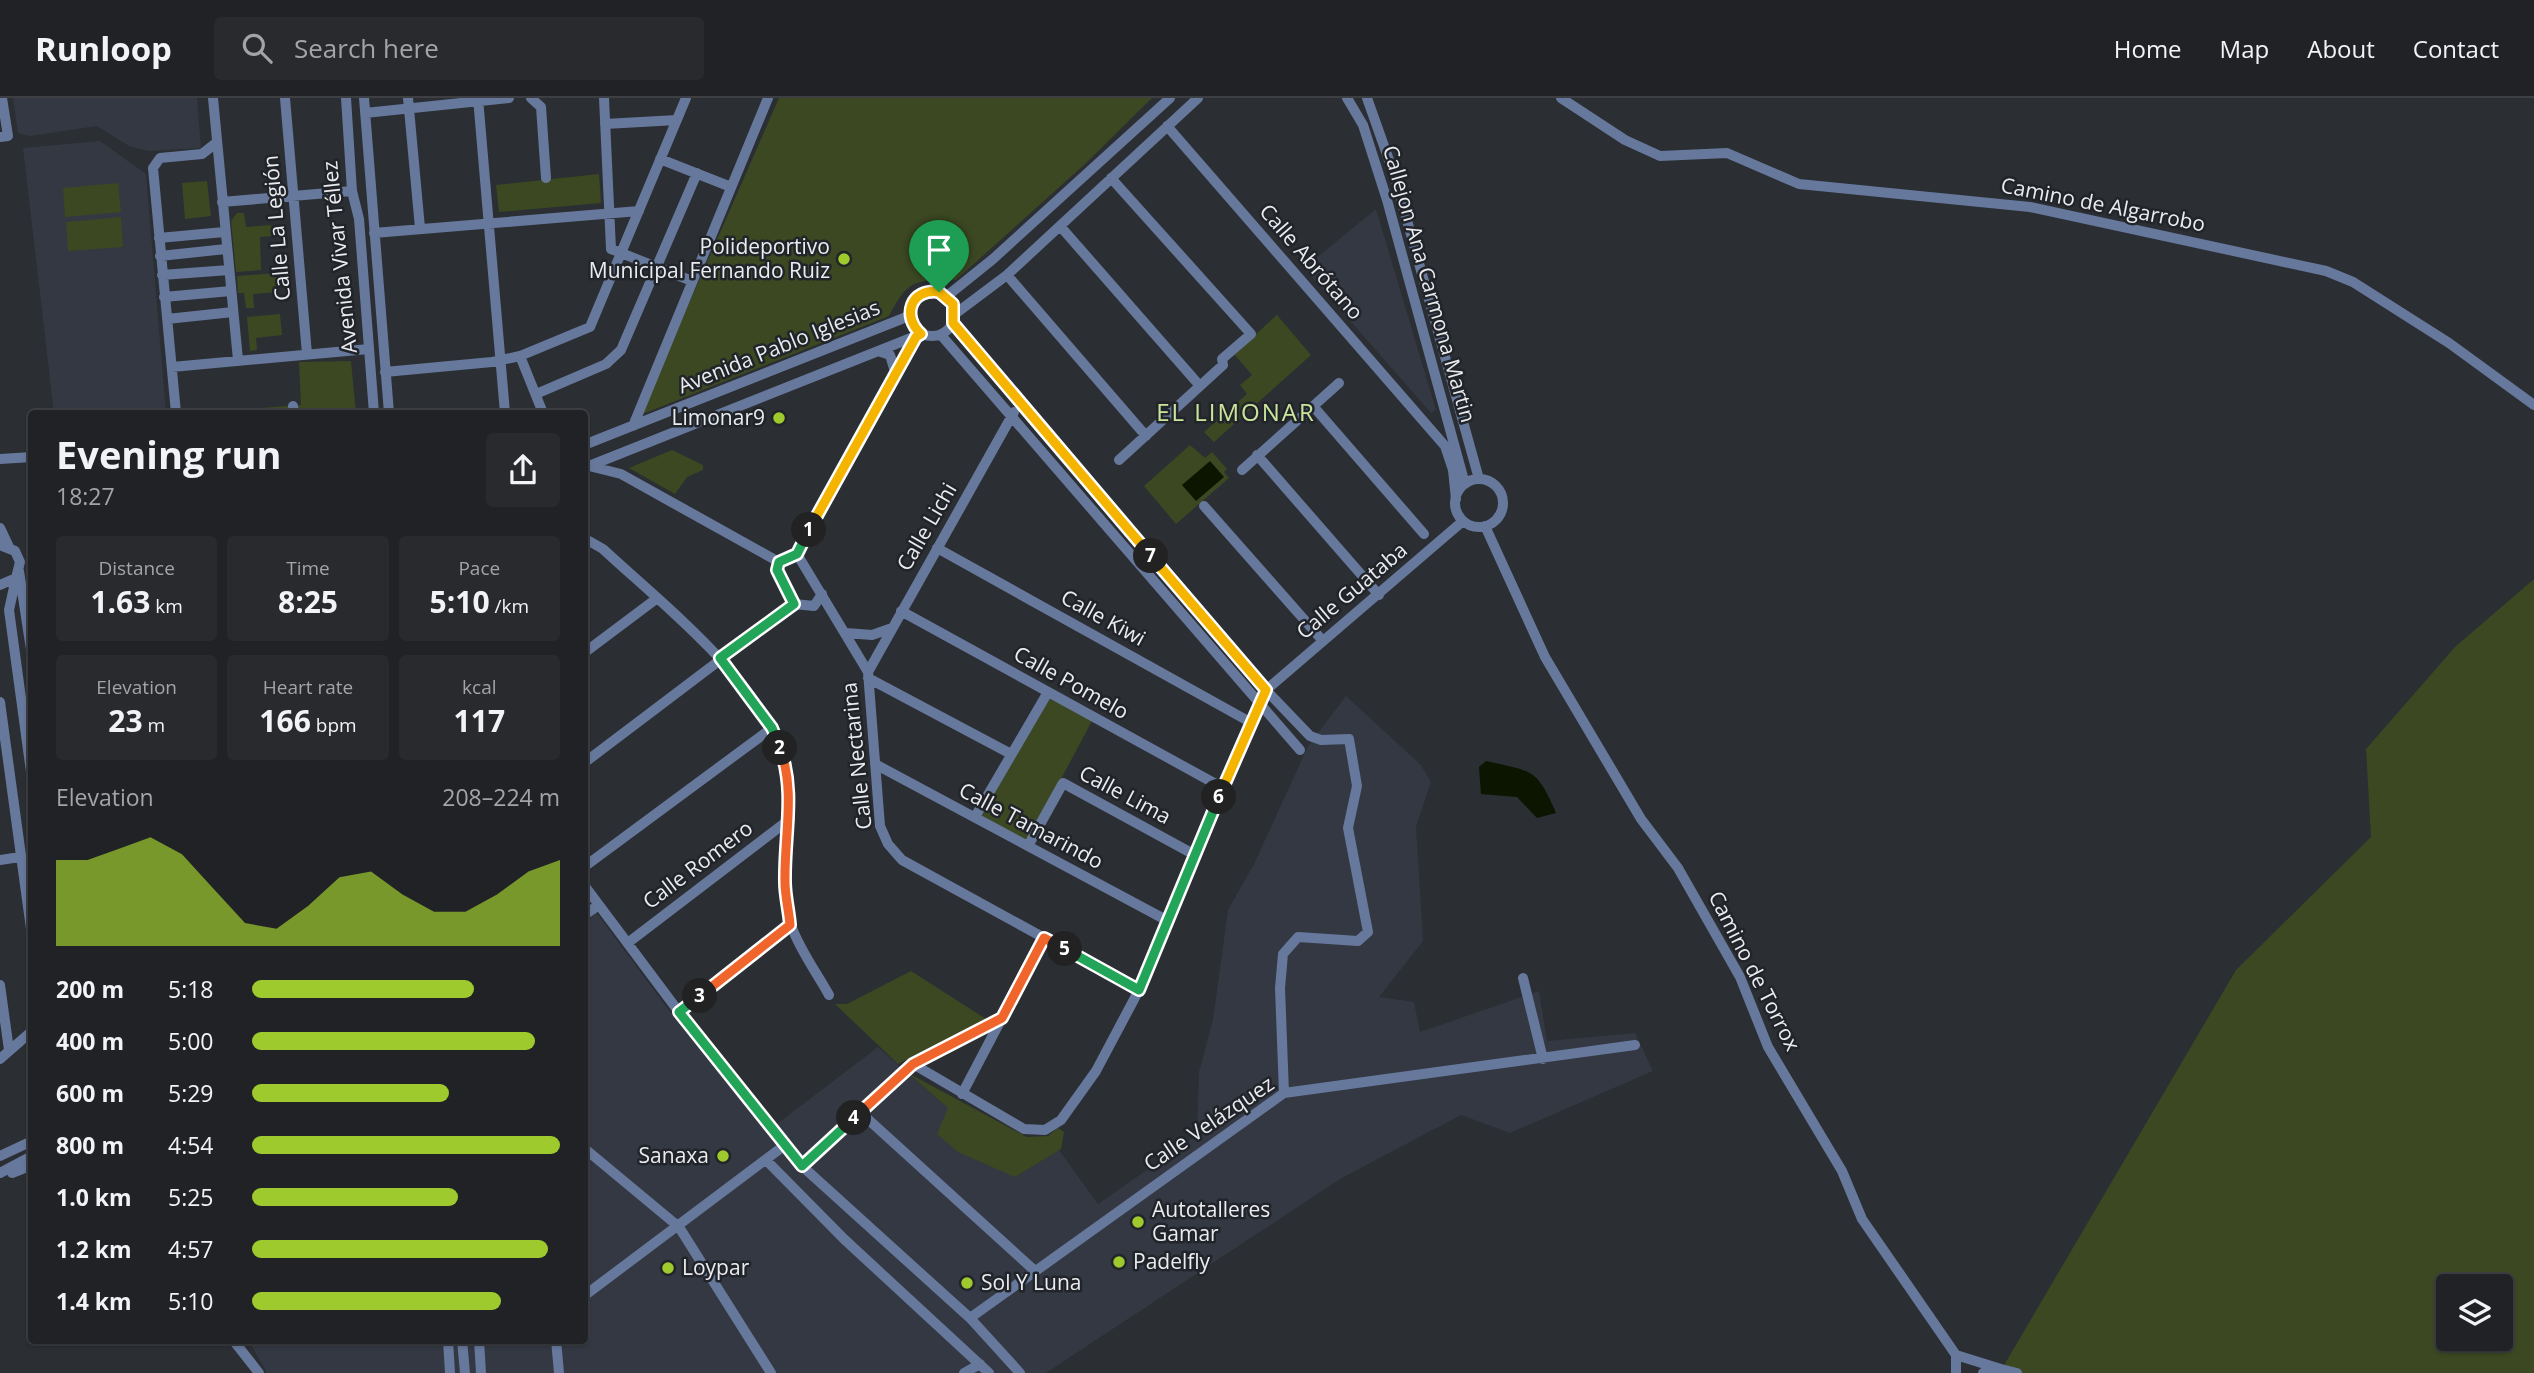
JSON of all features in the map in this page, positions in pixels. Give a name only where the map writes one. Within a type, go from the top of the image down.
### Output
[{"type":"street","points":[[2,98],[4,137]]},
{"type":"street","points":[[213,98],[238,360]]},
{"type":"street","name":"Calle La Legión","points":[[285,98],[307,354]]},
{"type":"street","name":"Avenida Vivar Téllez","points":[[346,98],[352,191],[359,219],[374,410]]},
{"type":"street","name":"Avenida Vivar Téllez","points":[[364,98],[389,410]]},
{"type":"street","points":[[365,113],[409,103],[509,98]]},
{"type":"street","points":[[531,98],[541,107],[546,178]]},
{"type":"street","points":[[604,98],[611,249],[622,251],[692,281]]},
{"type":"street","points":[[385,372],[492,362],[520,356],[590,327],[686,98]]},
{"type":"street","points":[[633,426],[768,98]]},
{"type":"street","points":[[947,296],[993,259],[1170,98]]},
{"type":"street","points":[[941,335],[954,319],[1007,275],[1198,98]]},
{"type":"street","name":"Camino de Algarrobo","points":[[1561,98],[1625,140],[1660,156],[1727,153],[1799,184],[2030,206],[2326,271],[2353,282],[2449,343],[2534,405]]},
{"type":"street","points":[[1348,99],[1371,100]]},
{"type":"street","name":"Callejon Ana Carmona Martin","points":[[1348,99],[1363,125],[1387,200],[1465,484]]},
{"type":"street","name":"Callejon Ana Carmona Martin","points":[[1371,100],[1479,479]]},
{"type":"street","points":[[478,101],[505,410]]},
{"type":"street","points":[[409,103],[420,228]]},
{"type":"street","points":[[605,124],[677,120]]},
{"type":"street","name":"Calle Abrótano","points":[[1167,126],[1445,446],[1453,470],[1456,499]]},
{"type":"street","points":[[176,410],[160,256],[155,162],[160,158],[202,154],[216,143]]},
{"type":"street","points":[[660,159],[732,187]]},
{"type":"street","points":[[536,394],[606,364],[621,350],[697,173]]},
{"type":"street","points":[[1111,178],[1251,334],[1222,359],[1223,365],[1119,460]]},
{"type":"street","points":[[222,202],[352,191]]},
{"type":"street","points":[[374,233],[490,221],[639,211]]},
{"type":"street","points":[[1059,226],[1200,386]]},
{"type":"street","points":[[159,238],[225,232]]},
{"type":"street","points":[[160,256],[226,249]]},
{"type":"street","points":[[162,275],[229,270]]},
{"type":"street","points":[[1007,275],[1146,436]]},
{"type":"street","points":[[164,298],[231,291]]},
{"type":"street","points":[[918,335],[909,316],[910,307],[921,293],[930,291],[947,296]]},
{"type":"street","points":[[947,296],[954,319],[1019,401],[1266,690],[1310,736],[1321,740],[1349,739],[1357,786],[1348,828],[1368,932],[1357,941],[1298,937],[1283,954],[1280,988],[1284,1093]]},
{"type":"street","points":[[167,319],[233,312]]},
{"type":"street","name":"Avenida Pablo Iglesias","points":[[588,443],[909,316]]},
{"type":"street","points":[[918,335],[941,335],[1300,750]]},
{"type":"street","points":[[779,562],[797,554],[918,335]]},
{"type":"street","name":"Avenida Pablo Iglesias","points":[[588,467],[918,335]]},
{"type":"street","points":[[172,367],[369,349]]},
{"type":"street","points":[[878,351],[890,355],[896,375]]},
{"type":"street","points":[[520,356],[542,410]]},
{"type":"street","points":[[1242,470],[1339,383]]},
{"type":"street","name":"Calle Lichi","points":[[868,675],[891,628],[1013,416],[1019,401]]},
{"type":"street","points":[[1313,406],[1424,534]]},
{"type":"street","points":[[1425,424],[1437,424],[1447,416]]},
{"type":"street","points":[[0,447],[1,459],[28,457]]},
{"type":"street","points":[[620,454],[617,465],[621,474]]},
{"type":"street","points":[[1257,455],[1379,595]]},
{"type":"street","points":[[588,467],[621,474],[779,562]]},
{"type":"street","points":[[1479,479],[1497,487],[1502,495],[1503,505],[1499,517],[1485,526],[1477,527],[1463,521],[1456,510],[1456,499],[1465,484],[1479,479]]},
{"type":"street","points":[[1204,506],[1323,641]]},
{"type":"street","name":"Calle Guataba","points":[[1266,690],[1463,521]]},
{"type":"street","name":"Camino de Torrox","points":[[1485,526],[1545,657],[1641,819],[1678,869],[1733,965],[1768,1047],[1842,1171],[1862,1219],[1956,1355]]},
{"type":"street","points":[[0,528],[5,546],[28,560]]},
{"type":"street","points":[[588,541],[603,549],[720,658],[772,728],[785,763],[790,819],[785,882],[790,925],[830,995]]},
{"type":"street","name":"Calle Kiwi","points":[[937,548],[1250,722]]},
{"type":"street","name":"Calle Nectarina","points":[[797,554],[868,675],[880,826],[888,844],[902,860],[1139,990]]},
{"type":"street","points":[[18,556],[18,573],[28,632]]},
{"type":"street","points":[[779,562],[777,570],[794,604]]},
{"type":"street","points":[[0,585],[28,565]]},
{"type":"street","points":[[18,573],[9,610],[28,750]]},
{"type":"street","points":[[588,760],[794,604],[814,606],[822,594]]},
{"type":"street","points":[[0,596],[9,610]]},
{"type":"street","points":[[588,650],[656,599]]},
{"type":"street","name":"Calle Pomelo","points":[[901,611],[1223,788]]},
{"type":"street","points":[[846,634],[872,635],[891,628]]},
{"type":"street","points":[[868,675],[1012,754]]},
{"type":"street","points":[[913,1064],[1024,1129],[1045,1130],[1061,1119],[1096,1071],[1139,990],[1250,722],[1266,690]]},
{"type":"street","points":[[975,817],[1048,692]]},
{"type":"street","points":[[0,702],[28,910]]},
{"type":"street","points":[[588,864],[772,728]]},
{"type":"street","name":"Calle Tamarindo","points":[[875,764],[1168,921]]},
{"type":"street","name":"Calle Lima","points":[[1028,846],[1063,783],[1195,855]]},
{"type":"street","name":"Calle Romero","points":[[629,942],[790,819]]},
{"type":"street","points":[[0,860],[20,857]]},
{"type":"street","points":[[588,890],[679,1012],[802,1166],[970,1318],[1020,1373]]},
{"type":"street","points":[[588,912],[599,905]]},
{"type":"street","points":[[679,1012],[790,925]]},
{"type":"street","points":[[962,1094],[1044,938]]},
{"type":"street","points":[[1523,978],[1543,1059]]},
{"type":"street","points":[[0,985],[9,1050]]},
{"type":"street","points":[[802,1166],[913,1064],[1002,1018]]},
{"type":"street","points":[[0,1059],[28,1034]]},
{"type":"street","name":"Calle Velázquez","points":[[970,1318],[1284,1093],[1338,1083],[1543,1059],[1636,1045]]},
{"type":"street","points":[[860,1112],[1035,1271]]},
{"type":"street","points":[[0,1156],[28,1143]]},
{"type":"street","points":[[588,1293],[785,1145]]},
{"type":"street","points":[[588,1151],[679,1227],[771,1373]]},
{"type":"street","points":[[0,1175],[28,1158]]},
{"type":"street","points":[[766,1160],[844,1239],[989,1373]]},
{"type":"street","points":[[0,1175],[28,1166]]},
{"type":"street","points":[[236,1344],[259,1373]]},
{"type":"street","points":[[447,1344],[450,1373]]},
{"type":"street","points":[[462,1344],[465,1373]]},
{"type":"street","points":[[479,1344],[481,1373]]},
{"type":"street","points":[[556,1344],[559,1373]]},
{"type":"street","points":[[1956,1373],[1956,1355],[2017,1373]]},
{"type":"street","points":[[964,1373],[980,1364]]},
{"type":"street","points":[[1983,1373],[2001,1369]]},
{"type":"shaded area","points":[[13,98],[197,98],[201,148],[148,151],[129,146],[97,126],[30,136],[18,133]]},
{"type":"shaded area","points":[[100,141],[146,174],[166,410],[54,410],[23,148]]},
{"type":"shaded area","points":[[1376,209],[1436,410],[1431,413],[1304,268]]},
{"type":"shaded area","points":[[1210,461],[1224,477],[1196,501],[1182,485]]},
{"type":"shaded area","points":[[1346,696],[1421,765],[1431,782],[1416,827],[1423,941],[1379,997],[1414,1002],[1420,1032],[1539,991],[1547,1041],[1635,1033],[1653,1071],[1510,1133],[1461,1115],[1340,1179],[1046,1373],[267,1373],[251,1344],[588,1344],[588,901],[668,1009],[769,1130],[878,1047],[948,1108],[1015,1177],[1059,1150],[1098,1204],[1197,1135],[1199,1072],[1213,1020],[1228,910],[1255,862],[1308,746]]},
{"type":"shaded area","points":[[1486,761],[1531,774],[1543,787],[1556,813],[1537,818],[1517,797],[1481,794],[1479,767]]},
{"type":"green space","name":"Polideportivo Municipal Fernando Ruiz","points":[[779,98],[1152,98],[1085,164],[956,280],[931,280],[914,284],[902,295],[889,316],[640,415]]},
{"type":"green space","points":[[599,174],[601,203],[499,212],[496,185]]},
{"type":"green space","points":[[207,181],[211,216],[185,219],[182,183]]},
{"type":"green space","points":[[118,183],[121,212],[65,217],[63,188]]},
{"type":"green space","points":[[237,213],[244,213],[246,227],[271,225],[272,236],[260,237],[261,270],[236,272],[231,221]]},
{"type":"green space","points":[[121,217],[123,247],[68,251],[66,222]]},
{"type":"green space","points":[[276,273],[278,292],[253,294],[254,308],[246,308],[244,293],[238,293],[237,276]]},
{"type":"green space","points":[[280,314],[282,335],[256,338],[257,350],[250,351],[247,317]]},
{"type":"green space","points":[[1277,315],[1311,355],[1214,442],[1204,432],[1247,394],[1240,385],[1252,375],[1234,354]]},
{"type":"green space","points":[[351,361],[356,410],[235,410],[301,405],[299,362]]},
{"type":"green space","points":[[1190,445],[1205,458],[1212,452],[1227,469],[1224,472],[1229,478],[1176,524],[1144,486]]},
{"type":"green space","points":[[672,450],[703,465],[703,470],[687,477],[675,494],[629,468]]},
{"type":"green space","points":[[2534,579],[2534,1373],[2017,1373],[2003,1367],[2236,970],[2371,837],[2366,749],[2455,647]]},
{"type":"green space","points":[[1048,696],[1093,719],[1027,843],[979,816]]},
{"type":"green space","points":[[911,971],[986,1019],[898,1064],[835,1004],[847,1004]]},
{"type":"green space","points":[[908,1073],[1027,1137],[1048,1136],[1058,1128],[1064,1132],[1061,1149],[1015,1177],[958,1152],[937,1134],[948,1108]]},
{"type":"place","name":"Polideportivo Municipal Fernando Ruiz","points":[[844,259]]},
{"type":"place","name":"Limonar9","points":[[779,418]]},
{"type":"place","name":"Sanaxa","points":[[723,1156]]},
{"type":"place","name":"Autotalleres Gamar","points":[[1138,1222]]},
{"type":"place","name":"Padelfly","points":[[1119,1262]]},
{"type":"place","name":"Loypar","points":[[668,1268]]},
{"type":"place","name":"Sol Y Luna","points":[[967,1283]]},
{"type":"district","name":"EL LIMONAR","points":[[1236,413]]},
{"type":"route","points":[[939,292],[947,296],[953,304],[953,323],[1266,690],[1250,722],[1139,990],[1044,938],[1002,1018],[913,1064],[802,1166],[679,1012],[790,925],[785,882],[790,819],[785,763],[772,728],[720,658],[794,604],[777,570],[779,562],[797,554],[916,337],[921,334],[913,326],[909,316],[914,299],[921,293],[939,292]]}]
